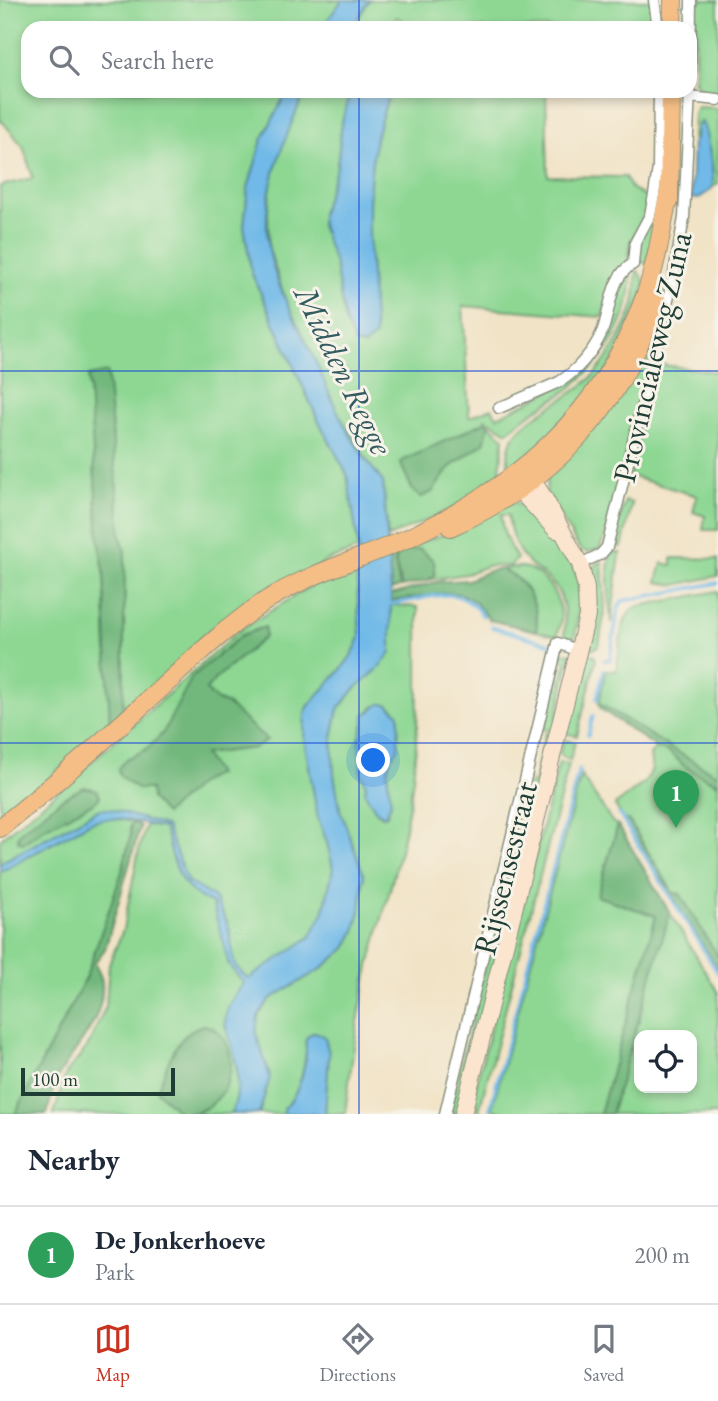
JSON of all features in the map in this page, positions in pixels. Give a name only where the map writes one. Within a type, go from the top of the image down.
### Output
[{"type":"main road","points":[[672,21],[673,0]]},
{"type":"main road","name":"Provincialeweg Zuna","points":[[523,481],[602,384],[628,337],[657,274],[669,231],[671,98]]},
{"type":"main road","points":[[0,828],[85,757],[229,628],[283,591],[342,563],[404,539],[523,481]]},
{"type":"main road","name":"Rijssensestraat","points":[[463,1114],[580,649],[588,603],[580,564],[570,545],[523,481]]},
{"type":"street","points":[[654,0],[657,21]]},
{"type":"street","points":[[691,0],[691,21]]},
{"type":"street","points":[[697,96],[718,100]]},
{"type":"street","name":"Provincialeweg Zuna","points":[[499,408],[567,377],[596,342],[619,276],[633,264],[635,243],[650,215],[658,168],[659,98]]},
{"type":"street","name":"Provincialeweg Zuna","points":[[580,564],[601,554],[607,547],[673,279],[684,218],[690,98]]},
{"type":"street","points":[[633,264],[657,274]]},
{"type":"street","name":"Rijssensestraat","points":[[445,1114],[558,643],[580,649]]},
{"type":"green space","points":[[0,0],[342,0],[327,21],[21,21],[21,98],[283,98],[262,140],[248,188],[244,227],[252,274],[319,422],[347,474],[359,549],[326,561],[123,714],[125,552],[121,537],[99,540],[104,571],[110,727],[0,820],[0,186],[33,178],[23,146],[0,119]]},
{"type":"green space","points":[[369,0],[654,0],[653,21],[403,21],[397,17],[393,21],[356,21]]},
{"type":"green space","points":[[695,0],[718,0],[718,95],[703,94],[697,85]]},
{"type":"green space","points":[[302,98],[349,98],[342,122],[337,167],[321,214],[321,225],[335,264],[345,321],[355,344],[364,346],[375,336],[369,195],[375,141],[388,98],[546,98],[548,176],[625,177],[631,188],[650,200],[645,216],[631,240],[628,262],[616,275],[602,317],[463,306],[469,417],[492,408],[497,417],[556,387],[581,368],[601,341],[616,293],[624,276],[630,271],[630,288],[622,322],[592,368],[579,380],[508,432],[485,419],[485,422],[401,462],[413,491],[421,497],[432,492],[450,467],[484,443],[489,424],[504,438],[500,471],[508,472],[509,451],[519,430],[579,388],[599,369],[616,344],[630,314],[636,294],[637,270],[644,280],[643,292],[616,355],[567,423],[525,462],[480,494],[388,537],[383,482],[335,408],[288,307],[269,249],[268,210],[278,153]]},
{"type":"green space","points":[[697,107],[718,108],[718,184],[711,188],[711,155],[699,123],[696,139],[693,141],[694,114]]},
{"type":"green space","points":[[660,170],[661,211],[646,264],[637,259],[640,238]]},
{"type":"green space","points":[[667,282],[607,533],[599,549],[586,552],[579,548],[546,492],[548,474],[644,343]]},
{"type":"green space","points":[[655,364],[718,372],[718,530],[703,530],[705,516],[693,512],[697,496],[630,476]]},
{"type":"green space","points":[[107,372],[121,537],[125,552],[123,714],[110,727],[104,571],[99,540],[88,376]]},
{"type":"green space","points":[[485,422],[489,424],[484,443],[450,467],[432,492],[421,497],[413,491],[400,462]]},
{"type":"green space","points":[[625,501],[632,503],[622,547],[615,546],[613,542]]},
{"type":"green space","points":[[512,502],[525,507],[542,524],[572,565],[579,592],[573,643],[564,639],[565,615],[560,594],[517,548],[508,515],[501,515],[510,548],[517,558],[511,566],[487,566],[466,574],[428,580],[432,577],[400,551],[403,547],[440,536]]},
{"type":"green space","points":[[420,549],[434,561],[435,575],[428,580],[402,587],[396,565],[397,552]]},
{"type":"green space","points":[[613,551],[620,553],[611,623],[608,566]]},
{"type":"green space","points":[[395,553],[400,587],[391,590],[389,555]]},
{"type":"green space","points":[[672,558],[718,559],[718,576],[675,585],[657,582],[662,563],[672,565]]},
{"type":"green space","points":[[602,562],[605,610],[599,645],[594,649],[587,647],[595,603],[592,578],[596,564]]},
{"type":"green space","points":[[356,567],[360,637],[350,657],[308,707],[305,715],[304,738],[318,818],[333,868],[323,913],[311,937],[248,980],[234,964],[228,923],[214,898],[187,881],[166,827],[110,809],[100,809],[0,863],[0,839],[62,788],[240,630],[311,586]]},
{"type":"green space","points":[[521,567],[537,573],[555,593],[561,619],[557,636],[536,631],[536,612],[529,594],[518,579],[501,569]]},
{"type":"green space","points":[[501,569],[518,579],[529,594],[536,612],[536,631],[490,620],[475,602],[461,594],[445,593],[391,601],[391,595],[436,582],[468,580]]},
{"type":"green space","points":[[718,591],[718,775],[599,703],[606,670],[616,671],[623,625],[632,610],[639,606]]},
{"type":"green space","points":[[391,605],[418,607],[417,724],[408,815],[370,962],[355,1038],[345,1114],[325,1114],[329,1054],[325,1037],[315,1032],[306,1039],[300,1082],[284,1109],[284,1114],[259,1114],[270,1077],[256,1033],[258,1016],[270,999],[321,969],[346,948],[355,931],[364,875],[340,810],[334,775],[332,737],[338,709],[355,689],[379,668],[391,652]],"holes":[[[387,704],[395,710],[387,772],[391,803],[387,815],[382,816],[365,793],[367,785],[361,773],[359,739],[364,715],[374,707]]]},
{"type":"green space","points":[[265,627],[265,637],[215,679],[206,690],[216,700],[227,704],[267,740],[255,748],[204,754],[217,774],[201,782],[165,814],[151,799],[150,789],[137,789],[120,776],[118,769],[126,759],[147,749],[163,733],[192,677],[242,635]]},
{"type":"green space","points":[[563,652],[571,654],[554,731],[543,729],[553,688],[559,688],[566,661],[560,659]]},
{"type":"green space","points":[[585,653],[594,655],[596,660],[577,736],[565,733]]},
{"type":"green space","points":[[599,703],[718,775],[718,784],[687,768],[668,752],[655,749],[601,709]]},
{"type":"green space","points":[[545,733],[553,735],[457,1114],[449,1114],[530,782],[534,783]]},
{"type":"green space","points":[[563,741],[575,742],[570,760],[559,755]]},
{"type":"green space","points":[[655,749],[668,752],[687,768],[718,784],[718,957],[680,894],[673,893],[629,821],[624,820],[615,805],[645,782],[652,770],[650,755]]},
{"type":"green space","points":[[559,762],[569,764],[479,1111],[472,1100]]},
{"type":"green space","points":[[581,775],[613,823],[618,825],[597,896],[656,916],[600,1114],[506,1114],[492,1109]]},
{"type":"green space","points":[[84,787],[97,790],[100,797],[23,843],[18,841],[22,830],[63,798]]},
{"type":"green space","points":[[110,817],[136,823],[130,825],[131,834],[122,872],[86,977],[15,1114],[0,1114],[0,872],[91,822]]},
{"type":"green space","points":[[624,820],[629,821],[673,893],[680,894],[718,957],[718,969]]},
{"type":"green space","points":[[136,823],[140,827],[105,949],[95,962],[102,983],[99,1009],[88,1033],[58,1077],[47,1114],[15,1114],[86,977],[122,872],[131,834],[130,825]]},
{"type":"green space","points":[[146,825],[164,828],[178,873],[191,890],[213,903],[229,965],[244,983],[230,1004],[225,1020],[237,1070],[237,1097],[231,1114],[194,1114],[211,1106],[223,1038],[212,1027],[157,1091],[181,1114],[54,1114],[66,1074],[88,1046],[106,1006],[109,964],[123,930]]},
{"type":"green space","points":[[618,825],[670,913],[611,1114],[600,1114],[656,916],[597,896]]},
{"type":"green space","points":[[670,913],[718,992],[718,1114],[611,1114],[634,1036],[634,1093],[697,1093],[697,1030],[636,1030]]},
{"type":"green space","points":[[205,1025],[218,1032],[227,1044],[231,1058],[230,1074],[224,1089],[214,1102],[200,1111],[181,1114],[157,1091],[180,1042],[195,1028]]},
{"type":"water","points":[[342,0],[369,0],[356,21],[327,21]]},
{"type":"water","points":[[283,98],[302,98],[282,148],[270,188],[267,208],[269,249],[282,293],[340,416],[357,446],[383,482],[391,590],[391,652],[379,668],[355,689],[338,709],[332,737],[334,775],[340,810],[364,875],[355,931],[346,948],[321,969],[270,999],[258,1016],[256,1033],[270,1077],[259,1114],[231,1114],[237,1097],[238,1079],[225,1020],[230,1004],[244,983],[229,965],[213,904],[200,898],[178,873],[164,828],[127,820],[100,820],[91,822],[0,872],[0,863],[100,809],[110,809],[166,826],[187,881],[214,898],[228,924],[234,964],[248,979],[310,937],[323,913],[333,868],[318,818],[304,738],[305,714],[344,666],[360,637],[356,567],[359,549],[347,474],[319,422],[252,274],[244,226],[248,188],[262,140]]},
{"type":"water","points":[[349,98],[388,98],[374,148],[369,195],[375,336],[364,346],[355,344],[345,321],[335,264],[321,225],[321,214],[337,167],[342,122]]},
{"type":"water","points":[[702,122],[713,183],[712,188],[698,199],[691,198],[693,141],[696,139],[697,127]]},
{"type":"water","points":[[380,704],[387,704],[399,714],[398,749],[391,758],[387,772],[391,803],[385,816],[376,811],[365,793],[359,739],[364,715]]},
{"type":"water","points":[[315,1032],[325,1037],[329,1054],[325,1114],[284,1114],[302,1074],[306,1039]]},
{"type":"waterway","points":[[604,660],[610,660],[618,609],[622,601],[718,583]]},
{"type":"waterway","points":[[389,604],[452,595],[463,598],[483,616]]},
{"type":"waterway","points":[[492,627],[551,644]]},
{"type":"waterway","points":[[597,699],[604,670]]},
{"type":"waterway","points":[[588,735],[593,716]]},
{"type":"waterway","points":[[490,1109],[579,770]]},
{"type":"waterway","points":[[619,814],[718,973]]},
{"type":"place","name":"De Jonkerhoeve","points":[[676,828]]},
{"type":"water label","name":"Midden Regge","points":[[344,370]]}]
